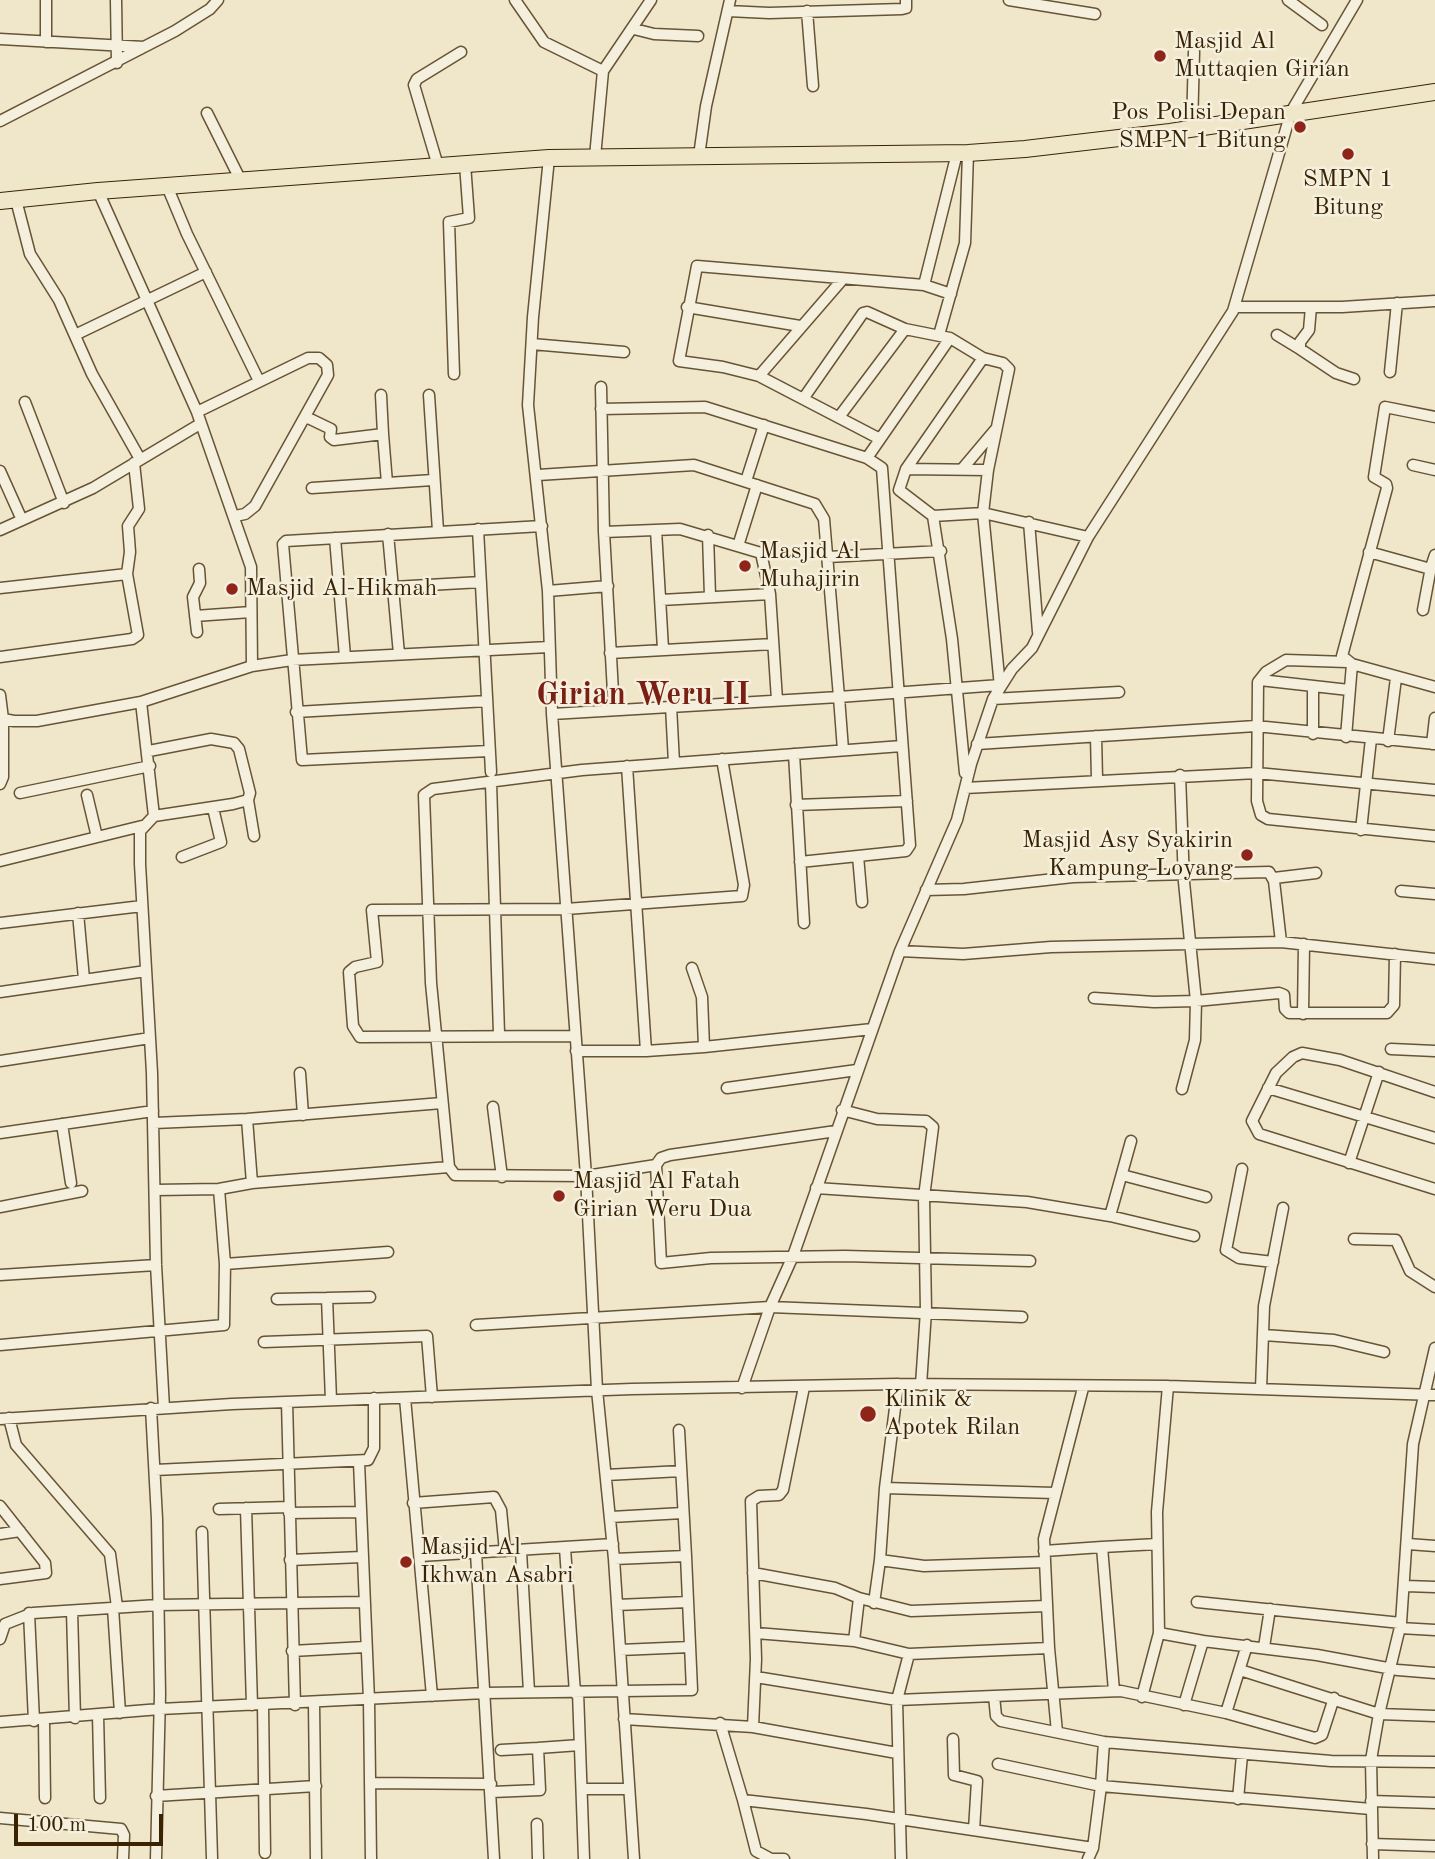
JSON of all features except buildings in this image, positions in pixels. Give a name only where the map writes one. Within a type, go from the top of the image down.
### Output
[{"type":"highway","points":[[8,200],[549,158],[962,153],[1192,129],[1435,92]]},
{"type":"street","points":[[46,0],[46,42]]},
{"type":"street","points":[[116,0],[117,63]]},
{"type":"street","points":[[0,121],[146,48],[200,16],[218,0]]},
{"type":"street","points":[[515,0],[544,42],[603,71]]},
{"type":"street","points":[[699,156],[706,106],[729,5],[765,13],[904,9],[906,0]]},
{"type":"street","points":[[1009,0],[1095,14]]},
{"type":"street","points":[[1289,0],[1322,25]]},
{"type":"street","points":[[742,1388],[770,1307],[793,1256],[900,951],[949,841],[993,699],[1039,635],[1088,537],[1235,307],[1291,112],[1357,0]]},
{"type":"street","points":[[595,157],[603,71],[634,29],[645,3]]},
{"type":"street","points":[[807,11],[813,86]]},
{"type":"street","points":[[634,29],[654,34],[698,36]]},
{"type":"street","points":[[0,39],[146,48]]},
{"type":"street","points":[[438,166],[414,85],[417,79],[461,52]]},
{"type":"street","points":[[1192,129],[1194,52]]},
{"type":"street","points":[[207,113],[241,181]]},
{"type":"street","points":[[924,285],[962,153]]},
{"type":"street","points":[[867,458],[944,336],[951,294],[965,243],[962,153]]},
{"type":"street","points":[[549,158],[528,405],[538,475],[548,591],[552,713],[586,1176],[597,1390],[611,1517],[634,1859]]},
{"type":"street","points":[[454,374],[449,225],[452,219],[469,218],[465,164]]},
{"type":"street","points":[[167,187],[259,381]]},
{"type":"street","points":[[98,191],[198,418],[250,559],[252,666]]},
{"type":"street","points":[[0,657],[135,639],[138,635],[127,574],[130,552],[128,526],[139,509],[137,461],[93,374],[77,334],[30,254],[8,200]]},
{"type":"street","points":[[880,439],[759,376],[723,367],[679,361],[687,307],[698,264],[924,285],[951,294]]},
{"type":"street","points":[[77,334],[206,272]]},
{"type":"street","points":[[759,376],[842,279]]},
{"type":"street","points":[[1235,307],[1311,307],[1435,301]]},
{"type":"street","points":[[1390,372],[1398,303]]},
{"type":"street","points":[[687,307],[800,326]]},
{"type":"street","points":[[1300,349],[1300,342],[1309,330],[1311,307]]},
{"type":"street","points":[[803,399],[863,313],[867,312],[905,329],[944,336],[983,358],[1003,363],[1009,369],[988,470],[983,513],[1000,686]]},
{"type":"street","points":[[839,417],[905,329]]},
{"type":"street","points":[[1277,335],[1336,373],[1354,379]]},
{"type":"street","points":[[532,344],[624,352]]},
{"type":"street","points":[[0,530],[64,503],[137,461],[198,418],[259,381],[308,358],[324,361],[328,375],[255,506],[245,514],[235,516]]},
{"type":"street","points":[[899,490],[906,469],[983,358]]},
{"type":"street","points":[[601,387],[604,532],[614,710]]},
{"type":"street","points":[[381,395],[387,483]]},
{"type":"street","points":[[429,395],[438,531]]},
{"type":"street","points":[[24,402],[64,503]]},
{"type":"street","points":[[601,410],[705,407],[867,458],[882,468],[909,850],[800,862]]},
{"type":"street","points":[[1346,737],[1349,663],[1342,652],[1387,488],[1386,484],[1374,477],[1385,407],[1435,417]]},
{"type":"street","points":[[306,417],[331,429],[332,439],[383,434]]},
{"type":"street","points":[[746,481],[764,425]]},
{"type":"street","points":[[963,468],[996,429]]},
{"type":"street","points":[[538,475],[694,465],[800,498],[821,510],[828,557],[843,750]]},
{"type":"street","points":[[1413,465],[1435,470]]},
{"type":"street","points":[[906,469],[988,470]]},
{"type":"street","points":[[0,471],[22,520]]},
{"type":"street","points":[[312,488],[433,480]]},
{"type":"street","points":[[738,546],[757,485]]},
{"type":"street","points":[[883,486],[899,490],[933,516],[941,551],[965,784]]},
{"type":"street","points":[[933,516],[983,513],[1088,537]]},
{"type":"street","points":[[1029,522],[1039,635]]},
{"type":"street","points":[[489,751],[305,761],[300,758],[283,544],[286,541],[542,526]]},
{"type":"street","points":[[478,528],[491,778],[499,1034]]},
{"type":"street","points":[[604,532],[680,528],[761,553],[770,594],[778,700]]},
{"type":"street","points":[[656,530],[663,649]]},
{"type":"street","points":[[388,534],[399,654]]},
{"type":"street","points":[[708,535],[710,596]]},
{"type":"street","points":[[335,538],[345,657]]},
{"type":"street","points":[[828,557],[941,551]]},
{"type":"street","points":[[1370,552],[1431,567]]},
{"type":"street","points":[[1423,610],[1435,555]]},
{"type":"street","points":[[197,632],[193,597],[200,583],[199,569]]},
{"type":"street","points":[[0,588],[127,574]]},
{"type":"street","points":[[393,587],[481,582]]},
{"type":"street","points":[[548,591],[608,586]]},
{"type":"street","points":[[661,600],[770,594]]},
{"type":"street","points":[[195,616],[251,612]]},
{"type":"street","points":[[611,653],[773,644]]},
{"type":"street","points":[[3,719],[37,721],[141,702],[252,666],[292,660],[549,647]]},
{"type":"street","points":[[1435,687],[1349,663],[1286,660],[1275,665],[1260,680],[1256,726],[1259,809],[1268,819],[1435,836]]},
{"type":"street","points":[[1388,741],[1396,678]]},
{"type":"street","points":[[1260,680],[1349,690]]},
{"type":"street","points":[[552,713],[1000,686]]},
{"type":"street","points":[[1312,734],[1313,687]]},
{"type":"street","points":[[993,699],[1119,692]]},
{"type":"street","points":[[0,695],[3,719],[3,776],[0,784]]},
{"type":"street","points":[[296,712],[487,701]]},
{"type":"street","points":[[141,702],[149,751],[154,816]]},
{"type":"street","points":[[671,706],[674,763]]},
{"type":"street","points":[[977,744],[1256,726],[1312,734],[1434,744],[1435,718]]},
{"type":"street","points":[[1096,736],[1097,779]]},
{"type":"street","points":[[149,751],[211,739],[234,743],[239,749],[246,771],[254,836]]},
{"type":"street","points":[[1361,830],[1371,739]]},
{"type":"street","points":[[656,1166],[586,1176],[502,1177],[455,1175],[449,1167],[427,909],[424,795],[433,789],[491,778],[556,774],[627,765],[902,746]]},
{"type":"street","points":[[794,754],[804,923]]},
{"type":"street","points":[[575,1036],[499,1034],[360,1037],[353,1026],[348,976],[355,967],[377,962],[373,909],[566,909],[737,897],[745,891],[722,759]]},
{"type":"street","points":[[627,765],[646,1051]]},
{"type":"street","points":[[20,793],[150,766]]},
{"type":"street","points":[[965,784],[1257,773],[1435,790]]},
{"type":"street","points":[[1180,775],[1184,873],[1196,1001],[1195,1040],[1182,1088]]},
{"type":"street","points":[[87,795],[97,837]]},
{"type":"street","points":[[0,861],[142,826],[154,816],[248,800]]},
{"type":"street","points":[[796,804],[907,801]]},
{"type":"street","points":[[182,857],[221,842],[213,808]]},
{"type":"street","points":[[142,826],[142,906],[154,1123],[156,1265],[164,1408]]},
{"type":"street","points":[[858,856],[862,902]]},
{"type":"street","points":[[926,890],[964,889],[1073,877],[1261,870],[1269,872],[1273,878],[1281,942]]},
{"type":"street","points":[[1273,878],[1316,873]]},
{"type":"street","points":[[1401,891],[1435,894]]},
{"type":"street","points":[[0,923],[142,906]]},
{"type":"street","points":[[78,913],[83,979]]},
{"type":"street","points":[[900,951],[963,954],[1051,947],[1281,942],[1435,959]]},
{"type":"street","points":[[1303,1014],[1304,944]]},
{"type":"street","points":[[1094,998],[1154,1003],[1279,993],[1284,995],[1286,1012],[1381,1014],[1392,1011],[1395,954]]},
{"type":"street","points":[[692,968],[702,997],[704,1047]]},
{"type":"street","points":[[0,992],[146,971]]},
{"type":"street","points":[[576,1051],[646,1051],[704,1047],[872,1029]]},
{"type":"street","points":[[0,1061],[150,1038]]},
{"type":"street","points":[[1391,1049],[1435,1051]]},
{"type":"street","points":[[1435,1092],[1319,1054],[1303,1054],[1285,1065],[1268,1088],[1252,1121],[1256,1132],[1435,1189]]},
{"type":"street","points":[[727,1088],[857,1070]]},
{"type":"street","points":[[1349,1163],[1379,1072]]},
{"type":"street","points":[[300,1073],[303,1115]]},
{"type":"street","points":[[1268,1088],[1435,1138]]},
{"type":"street","points":[[154,1123],[247,1119],[442,1103]]},
{"type":"street","points":[[493,1107],[502,1177]]},
{"type":"street","points":[[842,1110],[877,1119],[931,1123],[934,1132],[924,1197],[926,1311],[921,1385]]},
{"type":"street","points":[[0,1133],[153,1111]]},
{"type":"street","points":[[247,1119],[252,1183]]},
{"type":"street","points":[[62,1124],[71,1183]]},
{"type":"street","points":[[836,1131],[670,1155],[656,1161],[661,1263],[793,1256],[1030,1261]]},
{"type":"street","points":[[1110,1216],[1131,1141]]},
{"type":"street","points":[[156,1190],[219,1189],[252,1183],[449,1167]]},
{"type":"street","points":[[1242,1169],[1226,1250],[1239,1258],[1273,1262]]},
{"type":"street","points":[[1122,1175],[1206,1197]]},
{"type":"street","points":[[816,1188],[1027,1202],[1110,1216],[1194,1236]]},
{"type":"street","points":[[0,1345],[224,1325],[225,1264],[219,1189]]},
{"type":"street","points":[[0,1208],[82,1191]]},
{"type":"street","points":[[1261,1389],[1265,1306],[1283,1208]]},
{"type":"street","points":[[1354,1239],[1396,1240],[1410,1272],[1435,1287]]},
{"type":"street","points":[[225,1264],[387,1252]]},
{"type":"street","points":[[0,1275],[156,1265]]},
{"type":"street","points":[[277,1299],[370,1297]]},
{"type":"street","points":[[327,1298],[331,1400]]},
{"type":"street","points":[[476,1325],[770,1307],[926,1311],[1023,1317]]},
{"type":"street","points":[[1264,1335],[1334,1340],[1384,1352]]},
{"type":"street","points":[[264,1342],[427,1336],[432,1397]]},
{"type":"street","points":[[1373,1859],[1371,1760],[1389,1668],[1401,1625],[1406,1586],[1413,1444],[1429,1395],[1435,1348]]},
{"type":"street","points":[[874,1603],[898,1384]]},
{"type":"street","points":[[120,1713],[110,1554],[83,1519],[16,1446],[4,1418],[374,1398],[898,1384],[1083,1388],[1168,1386],[1429,1395]]},
{"type":"street","points":[[1142,1697],[1159,1633],[1157,1544],[1168,1386]]},
{"type":"street","points":[[753,1727],[756,1633],[751,1501],[759,1496],[779,1495],[783,1490],[804,1387]]},
{"type":"street","points":[[1057,1732],[1044,1556],[1054,1493],[1083,1388]]},
{"type":"street","points":[[155,1470],[359,1462],[373,1456],[374,1398]]},
{"type":"street","points":[[405,1398],[432,1696]]},
{"type":"street","points":[[287,1402],[295,1705]]},
{"type":"street","points":[[151,1408],[155,1470],[160,1709],[156,1859]]},
{"type":"street","points":[[0,1722],[208,1706],[295,1705],[485,1693],[692,1690],[680,1430]]},
{"type":"street","points":[[359,1462],[369,1700],[371,1859]]},
{"type":"street","points":[[606,1475],[681,1471]]},
{"type":"street","points":[[885,1488],[1054,1493]]},
{"type":"street","points":[[413,1503],[494,1497],[501,1510],[505,1551]]},
{"type":"street","points":[[0,1506],[45,1563],[46,1573],[0,1579]]},
{"type":"street","points":[[246,1508],[248,1603],[264,1789],[265,1853]]},
{"type":"street","points":[[219,1509],[360,1512]]},
{"type":"street","points":[[611,1517],[683,1513]]},
{"type":"street","points":[[0,1534],[20,1531]]},
{"type":"street","points":[[202,1532],[212,1858]]},
{"type":"street","points":[[420,1556],[612,1544]]},
{"type":"street","points":[[880,1560],[924,1566],[1044,1556],[1102,1547],[1157,1544]]},
{"type":"street","points":[[1408,1544],[1435,1546]]},
{"type":"street","points":[[1102,1547],[1114,1691]]},
{"type":"street","points":[[565,1548],[583,1789],[584,1859]]},
{"type":"street","points":[[521,1550],[529,1692]]},
{"type":"street","points":[[477,1553],[494,1859]]},
{"type":"street","points":[[614,1559],[686,1556]]},
{"type":"street","points":[[290,1560],[362,1557]]},
{"type":"street","points":[[753,1573],[835,1588],[900,1610],[926,1612],[1047,1606]]},
{"type":"street","points":[[1406,1586],[1435,1587]]},
{"type":"street","points":[[855,1641],[859,1598]]},
{"type":"street","points":[[0,1639],[3,1624],[29,1613],[158,1605],[364,1602]]},
{"type":"street","points":[[617,1605],[688,1602]]},
{"type":"street","points":[[1197,1602],[1435,1630]]},
{"type":"street","points":[[1264,1647],[1270,1609]]},
{"type":"street","points":[[72,1611],[75,1718]]},
{"type":"street","points":[[29,1613],[45,1798]]},
{"type":"street","points":[[756,1633],[855,1641],[909,1654],[1049,1648]]},
{"type":"street","points":[[1159,1633],[1435,1673]]},
{"type":"street","points":[[1184,1705],[1203,1641]]},
{"type":"street","points":[[1226,1713],[1247,1645]]},
{"type":"street","points":[[292,1651],[365,1647]]},
{"type":"street","points":[[620,1650],[690,1647]]},
{"type":"street","points":[[901,1859],[897,1700],[909,1654]]},
{"type":"street","points":[[1240,1670],[1379,1714],[1435,1716]]},
{"type":"street","points":[[756,1677],[897,1700],[1114,1691],[1226,1713],[1319,1737],[1334,1698]]},
{"type":"street","points":[[994,1696],[998,1719],[1104,1742],[1242,1755],[1435,1762]]},
{"type":"street","points":[[314,1704],[316,1859]]},
{"type":"street","points":[[98,1715],[100,1798]]},
{"type":"street","points":[[624,1719],[753,1727],[897,1753]]},
{"type":"street","points":[[720,1723],[757,1850],[771,1859],[784,1859]]},
{"type":"street","points":[[953,1739],[954,1775],[977,1781],[974,1830]]},
{"type":"street","points":[[1088,1859],[1093,1848],[1104,1742]]},
{"type":"street","points":[[501,1750],[580,1745]]},
{"type":"street","points":[[370,1783],[540,1790],[538,1748]]},
{"type":"street","points":[[1238,1799],[1242,1755]]},
{"type":"street","points":[[998,1764],[1101,1786],[1238,1799],[1371,1805],[1435,1803]]},
{"type":"street","points":[[156,1796],[316,1786]]},
{"type":"street","points":[[583,1789],[628,1789]]},
{"type":"street","points":[[743,1800],[898,1819],[1093,1848]]},
{"type":"street","points":[[0,1818],[121,1829],[124,1835],[124,1859]]},
{"type":"street","points":[[537,1824],[538,1859]]},
{"type":"street","points":[[1372,1844],[1432,1846],[1428,1859]]},
{"type":"place","name":"Masjid Al Muttaqien Girian","points":[[1160,56]]},
{"type":"place","name":"Pos Polisi Depan SMPN 1 Bitung","points":[[1300,127]]},
{"type":"place","name":"SMPN 1 Bitung","points":[[1348,154]]},
{"type":"place","name":"Masjid Al Muhajirin","points":[[745,566]]},
{"type":"place","name":"Masjid Al-Hikmah","points":[[232,589]]},
{"type":"place","name":"Masjid Asy Syakirin Kampung Loyang","points":[[1247,855]]},
{"type":"place","name":"Masjid Al Fatah Girian Weru Dua","points":[[559,1196]]},
{"type":"place","name":"Klinik & Apotek Rilan","points":[[868,1414]]},
{"type":"place","name":"Masjid Al Ikhwan Asabri","points":[[406,1562]]},
{"type":"district","name":"Girian Weru II","points":[[643,696]]}]
